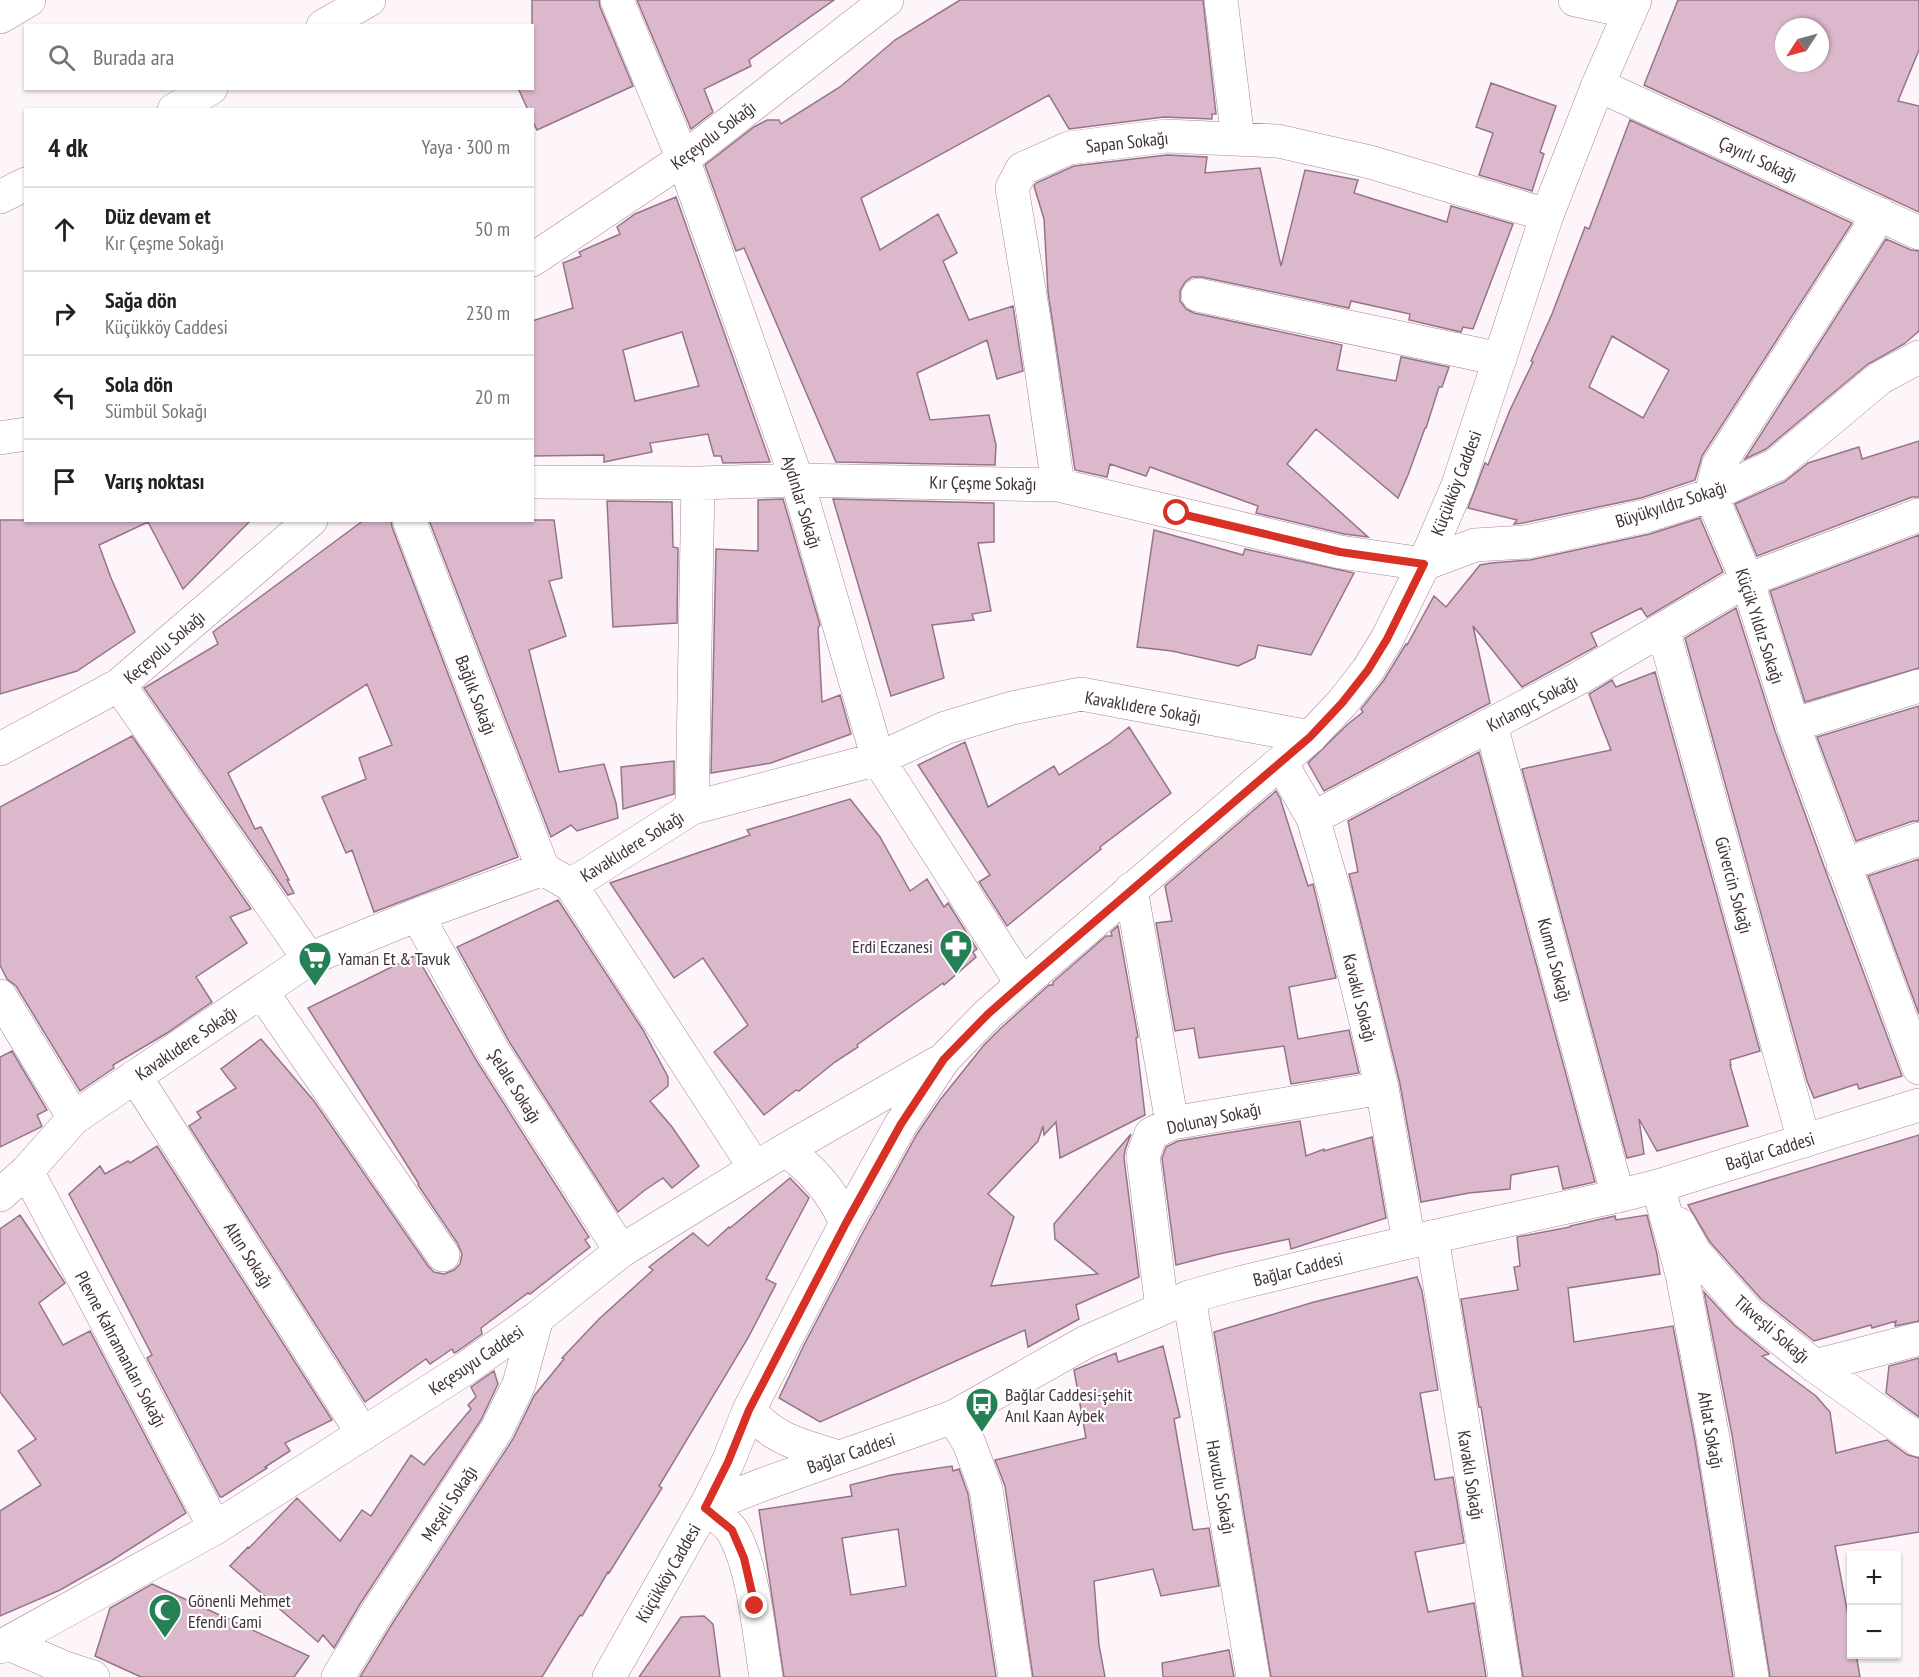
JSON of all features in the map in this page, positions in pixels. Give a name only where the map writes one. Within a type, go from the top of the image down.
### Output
[{"type":"street","points":[[0,17],[29,0]]},
{"type":"street","points":[[327,24],[369,0]]},
{"type":"street","name":"Aydınlar Sokağı","points":[[617,0],[683,159],[797,480],[878,759],[1022,984]]},
{"type":"street","name":"Keçeyolu Sokağı","points":[[534,259],[683,159],[887,0]]},
{"type":"street","points":[[1221,0],[1238,139]]},
{"type":"street","points":[[1575,0],[1632,6]]},
{"type":"street","name":"Küçükköy Caddesi","points":[[609,1677],[705,1508],[728,1462],[749,1410],[846,1223],[901,1124],[944,1059],[988,1014],[1022,984],[1310,737],[1342,703],[1368,670],[1387,639],[1424,564],[1458,485],[1547,215],[1632,6]]},
{"type":"street","name":"Çayırlı Sokağı","points":[[1598,85],[1919,233]]},
{"type":"street","points":[[177,108],[208,90]]},
{"type":"street","name":"Sapan Sokağı","points":[[1058,484],[1012,188],[1022,169],[1069,148],[1166,136],[1278,141],[1370,162],[1547,215]]},
{"type":"street","points":[[0,197],[24,185]]},
{"type":"street","points":[[1711,495],[1718,466],[1880,214]]},
{"type":"street","points":[[1197,296],[1500,358]]},
{"type":"street","name":"Büyükyıldız Sokağı","points":[[1424,564],[1475,545],[1526,542],[1646,516],[1711,495],[1776,465],[1880,378],[1919,357]]},
{"type":"street","points":[[0,438],[24,434]]},
{"type":"street","name":"Kır Çeşme Sokağı","points":[[534,482],[698,483],[797,480],[1058,484],[1340,552],[1424,564]]},
{"type":"street","points":[[692,808],[698,483]]},
{"type":"street","name":"Küçük Yıldız Sokağı","points":[[1711,495],[1747,580],[1793,725],[1919,1068]]},
{"type":"street","name":"Kırlangıç Sokağı","points":[[1313,818],[1580,678],[1747,580],[1919,515]]},
{"type":"street","name":"Keçeyolu Sokağı","points":[[0,749],[119,686],[309,522]]},
{"type":"street","name":"Bağlık Sokağı","points":[[410,522],[543,869]]},
{"type":"street","name":"Güvercin Sokağı","points":[[1663,629],[1804,1141]]},
{"type":"street","points":[[119,686],[309,959]]},
{"type":"street","points":[[1793,725],[1919,686]]},
{"type":"street","name":"Kavaklıdere Sokağı","points":[[0,1195],[27,1171],[74,1118],[309,959],[417,915],[543,869],[571,885],[692,808],[878,759],[945,728],[1012,708],[1081,694],[1310,737]]},
{"type":"street","name":"Kumru Sokağı","points":[[1491,724],[1618,1196]]},
{"type":"street","name":"Kavaklı Sokağı","points":[[1281,763],[1313,818],[1335,894],[1421,1240],[1505,1677]]},
{"type":"street","points":[[1843,865],[1919,839]]},
{"type":"street","points":[[571,885],[755,1168]]},
{"type":"street","points":[[1131,889],[1173,1123]]},
{"type":"street","name":"Şelale Sokağı","points":[[417,915],[494,1053],[621,1251]]},
{"type":"street","points":[[262,992],[443,1255]]},
{"type":"street","points":[[0,996],[74,1118]]},
{"type":"street","name":"Keçesuyu Caddesi","points":[[4,1646],[214,1528],[466,1368],[537,1318],[621,1251],[785,1150],[944,1059]]},
{"type":"street","name":"Altın Sokağı","points":[[135,1076],[363,1434]]},
{"type":"street","name":"Dolunay Sokağı","points":[[1175,1303],[1143,1156],[1151,1134],[1173,1123],[1382,1088]]},
{"type":"street","name":"Bağlar Caddesi","points":[[705,1508],[838,1457],[953,1417],[1086,1342],[1175,1303],[1239,1283],[1658,1186],[1919,1105]]},
{"type":"street","points":[[785,1150],[801,1161],[827,1189],[846,1223]]},
{"type":"street","name":"Plevne Kahramanları Sokağı","points":[[27,1171],[214,1528]]},
{"type":"street","name":"Tikveşli Sokağı","points":[[1658,1186],[1695,1252],[1748,1312],[1815,1366],[1919,1440]]},
{"type":"street","name":"Ahlat Sokağı","points":[[1658,1186],[1682,1274],[1752,1677]]},
{"type":"street","name":"Havuzlu Sokağı","points":[[1175,1303],[1253,1677]]},
{"type":"street","name":"Meşeli Sokağı","points":[[338,1677],[376,1614],[497,1429],[519,1384],[537,1318]]},
{"type":"street","points":[[1815,1366],[1919,1340]]},
{"type":"street","points":[[749,1410],[760,1423],[783,1439],[838,1457]]},
{"type":"street","points":[[953,1417],[969,1443],[986,1489],[1015,1677]]},
{"type":"street","points":[[705,1508],[732,1530],[744,1558],[755,1606],[766,1677]]},
{"type":"street","points":[[4,1646],[93,1677]]},
{"type":"building","points":[[532,0],[599,0],[633,86],[537,130],[534,124],[534,108],[527,108],[519,90],[534,90],[534,24],[532,24]]},
{"type":"building","points":[[637,0],[834,0],[749,60],[751,66],[704,89],[713,112],[691,129]]},
{"type":"building","points":[[960,0],[1203,0],[1216,114],[1212,114],[1212,119],[1164,117],[1069,129],[1049,95],[861,198],[880,250],[938,214],[957,253],[943,261],[969,320],[1013,306],[1023,371],[997,379],[987,340],[917,373],[930,420],[989,415],[996,445],[995,465],[836,462],[744,248],[736,251],[705,165],[754,127],[767,120],[779,120],[781,124],[840,87],[895,40]]},
{"type":"building","points":[[1678,0],[1919,0],[1919,50],[1898,101],[1919,106],[1919,212],[1644,85]]},
{"type":"building","points":[[1491,83],[1556,106],[1540,152],[1544,154],[1532,191],[1479,175],[1493,133],[1476,127]]},
{"type":"building","points":[[1630,120],[1852,223],[1702,456],[1695,480],[1641,498],[1514,524],[1517,520],[1468,508],[1485,463],[1488,465],[1510,410],[1533,362],[1531,361],[1552,314],[1585,227],[1589,229]],"holes":[[[1612,336],[1669,370],[1643,418],[1589,387]]]},
{"type":"building","points":[[1167,155],[1207,157],[1205,173],[1260,168],[1281,266],[1305,170],[1358,180],[1354,193],[1447,222],[1451,206],[1513,224],[1473,329],[1463,327],[1461,332],[1409,320],[1410,314],[1351,301],[1349,308],[1202,277],[1192,277],[1185,282],[1180,291],[1180,301],[1186,309],[1194,313],[1342,345],[1337,370],[1396,381],[1401,357],[1449,367],[1442,387],[1439,387],[1426,428],[1398,498],[1316,429],[1287,464],[1368,537],[1344,534],[1256,513],[1258,506],[1150,467],[1146,476],[1110,464],[1107,477],[1075,470],[1048,292],[1044,219],[1034,186],[1074,166]]},
{"type":"building","points":[[676,197],[770,462],[723,463],[721,456],[714,456],[708,434],[650,443],[652,452],[604,462],[604,455],[534,456],[534,320],[573,308],[563,263],[581,256],[579,252],[620,234],[617,227],[635,214]],"holes":[[[682,332],[699,386],[635,401],[623,350]]]},
{"type":"building","points":[[1886,239],[1919,251],[1919,331],[1904,344],[1868,364],[1766,449],[1745,459]]},
{"type":"building","points":[[1919,441],[1919,497],[1912,497],[1757,556],[1735,504],[1784,482],[1808,463],[1859,447],[1862,459]]},
{"type":"building","points":[[783,499],[820,625],[818,628],[822,702],[840,695],[851,734],[771,763],[711,773],[716,549],[758,551],[758,500]]},
{"type":"building","points":[[833,499],[994,503],[994,542],[978,543],[991,611],[972,614],[974,620],[932,625],[944,678],[891,696]]},
{"type":"building","points":[[607,501],[672,502],[673,547],[678,548],[677,623],[613,627]]},
{"type":"building","points":[[1700,518],[1723,572],[1647,617],[1641,608],[1591,633],[1597,646],[1522,687],[1473,626],[1490,703],[1324,791],[1308,763],[1363,712],[1361,709],[1407,645],[1434,596],[1446,607],[1480,565],[1530,560],[1650,534]]},
{"type":"building","points":[[0,520],[148,522],[99,545],[135,632],[77,671],[0,694]]},
{"type":"building","points":[[554,520],[562,578],[549,581],[566,636],[529,650],[559,772],[604,764],[616,803],[618,818],[577,831],[571,825],[551,837],[430,522]]},
{"type":"building","points":[[148,522],[249,522],[183,589]]},
{"type":"building","points":[[361,522],[391,522],[518,857],[374,912],[352,850],[346,853],[322,797],[366,779],[359,758],[392,745],[367,684],[228,773],[255,829],[261,827],[289,880],[287,880],[294,893],[288,895],[144,688],[218,644],[213,632]]},
{"type":"building","points":[[1154,530],[1243,555],[1245,549],[1354,573],[1311,655],[1258,645],[1255,658],[1238,666],[1172,651],[1137,647]]},
{"type":"building","points":[[1919,535],[1919,668],[1805,702],[1770,591]]},
{"type":"building","points":[[1736,608],[1775,731],[1902,1076],[1859,1089],[1857,1084],[1814,1098],[1807,1081],[1685,638]]},
{"type":"building","points":[[1655,672],[1760,1051],[1730,1060],[1748,1126],[1657,1151],[1639,1119],[1644,1154],[1627,1158],[1522,769],[1611,750],[1589,694],[1612,680],[1616,687]]},
{"type":"building","points":[[1919,706],[1919,821],[1913,821],[1856,841],[1817,737]]},
{"type":"building","points":[[1129,727],[1171,793],[1100,847],[1101,849],[1007,926],[979,882],[990,875],[918,765],[965,742],[988,807],[1054,766],[1059,775],[1109,743]]},
{"type":"building","points":[[132,736],[251,909],[230,917],[247,943],[196,977],[212,1002],[167,1033],[113,1065],[114,1068],[80,1091],[16,986],[7,979],[0,965],[0,807]]},
{"type":"building","points":[[1479,752],[1595,1182],[1563,1189],[1558,1166],[1511,1175],[1510,1189],[1469,1193],[1421,1202],[1400,1084],[1349,874],[1358,872],[1348,821]]},
{"type":"building","points":[[674,761],[674,794],[623,809],[621,767]]},
{"type":"building","points":[[1276,791],[1308,886],[1313,884],[1336,978],[1289,987],[1298,1039],[1349,1030],[1359,1073],[1291,1084],[1284,1046],[1199,1058],[1194,1028],[1175,1031],[1156,923],[1172,921],[1165,886]]},
{"type":"building","points":[[850,799],[880,837],[910,891],[927,879],[944,907],[948,903],[977,949],[973,952],[976,957],[944,985],[943,983],[857,1045],[858,1047],[764,1115],[714,1052],[748,1025],[703,958],[674,978],[610,883],[750,835],[747,830]]},
{"type":"building","points":[[1919,859],[1919,1014],[1868,876]]},
{"type":"building","points":[[558,900],[643,1030],[668,1077],[668,1086],[650,1101],[672,1127],[699,1166],[672,1188],[663,1178],[618,1212],[510,1043],[457,947]]},
{"type":"building","points":[[1118,926],[1138,1037],[1136,1038],[1145,1115],[1060,1158],[1056,1122],[1044,1135],[1043,1126],[1038,1141],[988,1194],[1014,1217],[991,1286],[1098,1274],[1055,1239],[1054,1224],[1131,1134],[1124,1158],[1139,1277],[1076,1305],[1079,1319],[1028,1347],[1025,1330],[820,1422],[779,1398],[863,1232],[917,1134],[940,1100],[984,1045],[1001,1028],[1049,985],[1053,985],[1053,982],[1106,936],[1112,936],[1111,932]]},
{"type":"building","points":[[416,955],[478,1063],[589,1237],[585,1240],[590,1247],[530,1294],[528,1293],[481,1328],[482,1334],[456,1352],[454,1353],[452,1349],[430,1364],[426,1359],[365,1402],[189,1126],[201,1118],[197,1112],[236,1088],[221,1069],[261,1039],[314,1101],[428,1266],[434,1272],[444,1274],[454,1270],[460,1264],[462,1254],[458,1244],[418,1185],[308,1008]]},
{"type":"building","points":[[12,1051],[47,1110],[37,1115],[41,1127],[0,1147],[0,1057]]},
{"type":"building","points":[[1300,1121],[1306,1156],[1372,1137],[1386,1218],[1291,1249],[1289,1239],[1176,1265],[1162,1158],[1166,1147],[1178,1141]]},
{"type":"building","points":[[1919,1135],[1919,1321],[1895,1326],[1896,1321],[1872,1328],[1871,1325],[1814,1341],[1761,1299],[1710,1242],[1688,1205]]},
{"type":"building","points":[[157,1146],[332,1420],[285,1443],[290,1451],[222,1497],[147,1358],[152,1355],[69,1194],[100,1166],[105,1174],[128,1161],[130,1163]]},
{"type":"building","points":[[790,1178],[809,1198],[766,1279],[776,1284],[748,1338],[659,1486],[662,1488],[542,1677],[360,1677],[513,1439],[534,1396],[564,1359],[562,1358],[599,1319],[653,1270],[649,1267],[693,1233],[708,1246]]},
{"type":"building","points":[[20,1215],[65,1283],[39,1303],[63,1345],[90,1331],[186,1513],[111,1561],[60,1590],[0,1616],[0,1511],[41,1485],[18,1451],[36,1439],[0,1392],[0,1229]]},
{"type":"building","points":[[1647,1215],[1660,1274],[1568,1288],[1574,1342],[1673,1326],[1695,1441],[1733,1677],[1523,1677],[1481,1407],[1479,1407],[1461,1299],[1518,1290],[1514,1267],[1520,1266],[1517,1237],[1615,1216],[1616,1220]]},
{"type":"building","points":[[1417,1277],[1422,1291],[1438,1390],[1420,1393],[1435,1480],[1453,1477],[1464,1543],[1415,1552],[1428,1612],[1474,1603],[1486,1677],[1271,1677],[1214,1332],[1314,1302]]},
{"type":"building","points":[[1704,1292],[1734,1325],[1769,1354],[1762,1356],[1816,1396],[1830,1412],[1836,1453],[1887,1440],[1908,1455],[1919,1458],[1919,1532],[1835,1546],[1847,1610],[1847,1659],[1857,1659],[1860,1677],[1770,1677],[1732,1435]]},
{"type":"building","points":[[1163,1346],[1180,1417],[1174,1419],[1193,1530],[1209,1528],[1219,1586],[1161,1596],[1153,1569],[1094,1581],[1099,1645],[1105,1677],[1033,1677],[1005,1486],[995,1460],[1086,1438],[1074,1370],[1116,1353],[1118,1362]]},
{"type":"building","points":[[1919,1358],[1919,1417],[1886,1393],[1889,1366]]},
{"type":"building","points":[[494,1371],[498,1384],[481,1420],[360,1604],[334,1648],[323,1635],[318,1642],[230,1566],[297,1498],[340,1541],[362,1510],[371,1516],[411,1455],[424,1465],[471,1409],[468,1405],[476,1397],[471,1387]]},
{"type":"building","points":[[952,1466],[953,1471],[959,1469],[968,1494],[996,1677],[784,1677],[759,1510],[852,1496],[850,1485],[891,1475]],"holes":[[[898,1529],[906,1586],[851,1595],[842,1538]]]},
{"type":"building","name":"Gönenli Mehmet Efendi Cami","points":[[152,1584],[309,1656],[294,1677],[141,1677],[95,1656],[110,1608]]},
{"type":"building","points":[[704,1616],[713,1624],[720,1677],[639,1677],[681,1617]]},
{"type":"building","points":[[1229,1650],[1234,1677],[1163,1677],[1162,1663]]},
{"type":"place","name":"Erdi Eczanesi","points":[[956,975]]},
{"type":"place","name":"Yaman Et & Tavuk","points":[[315,987]]},
{"type":"place","name":"Bağlar Caddesi-şehit Anıl Kaan Aybek","points":[[982,1433]]},
{"type":"place","name":"Gönenli Mehmet Efendi Cami","points":[[165,1639]]},
{"type":"route","points":[[755,1606],[744,1558],[732,1530],[705,1508],[728,1462],[749,1410],[846,1223],[901,1124],[944,1059],[988,1014],[1131,889],[1281,763],[1342,703],[1368,670],[1387,639],[1424,564],[1340,552],[1177,513]]}]
